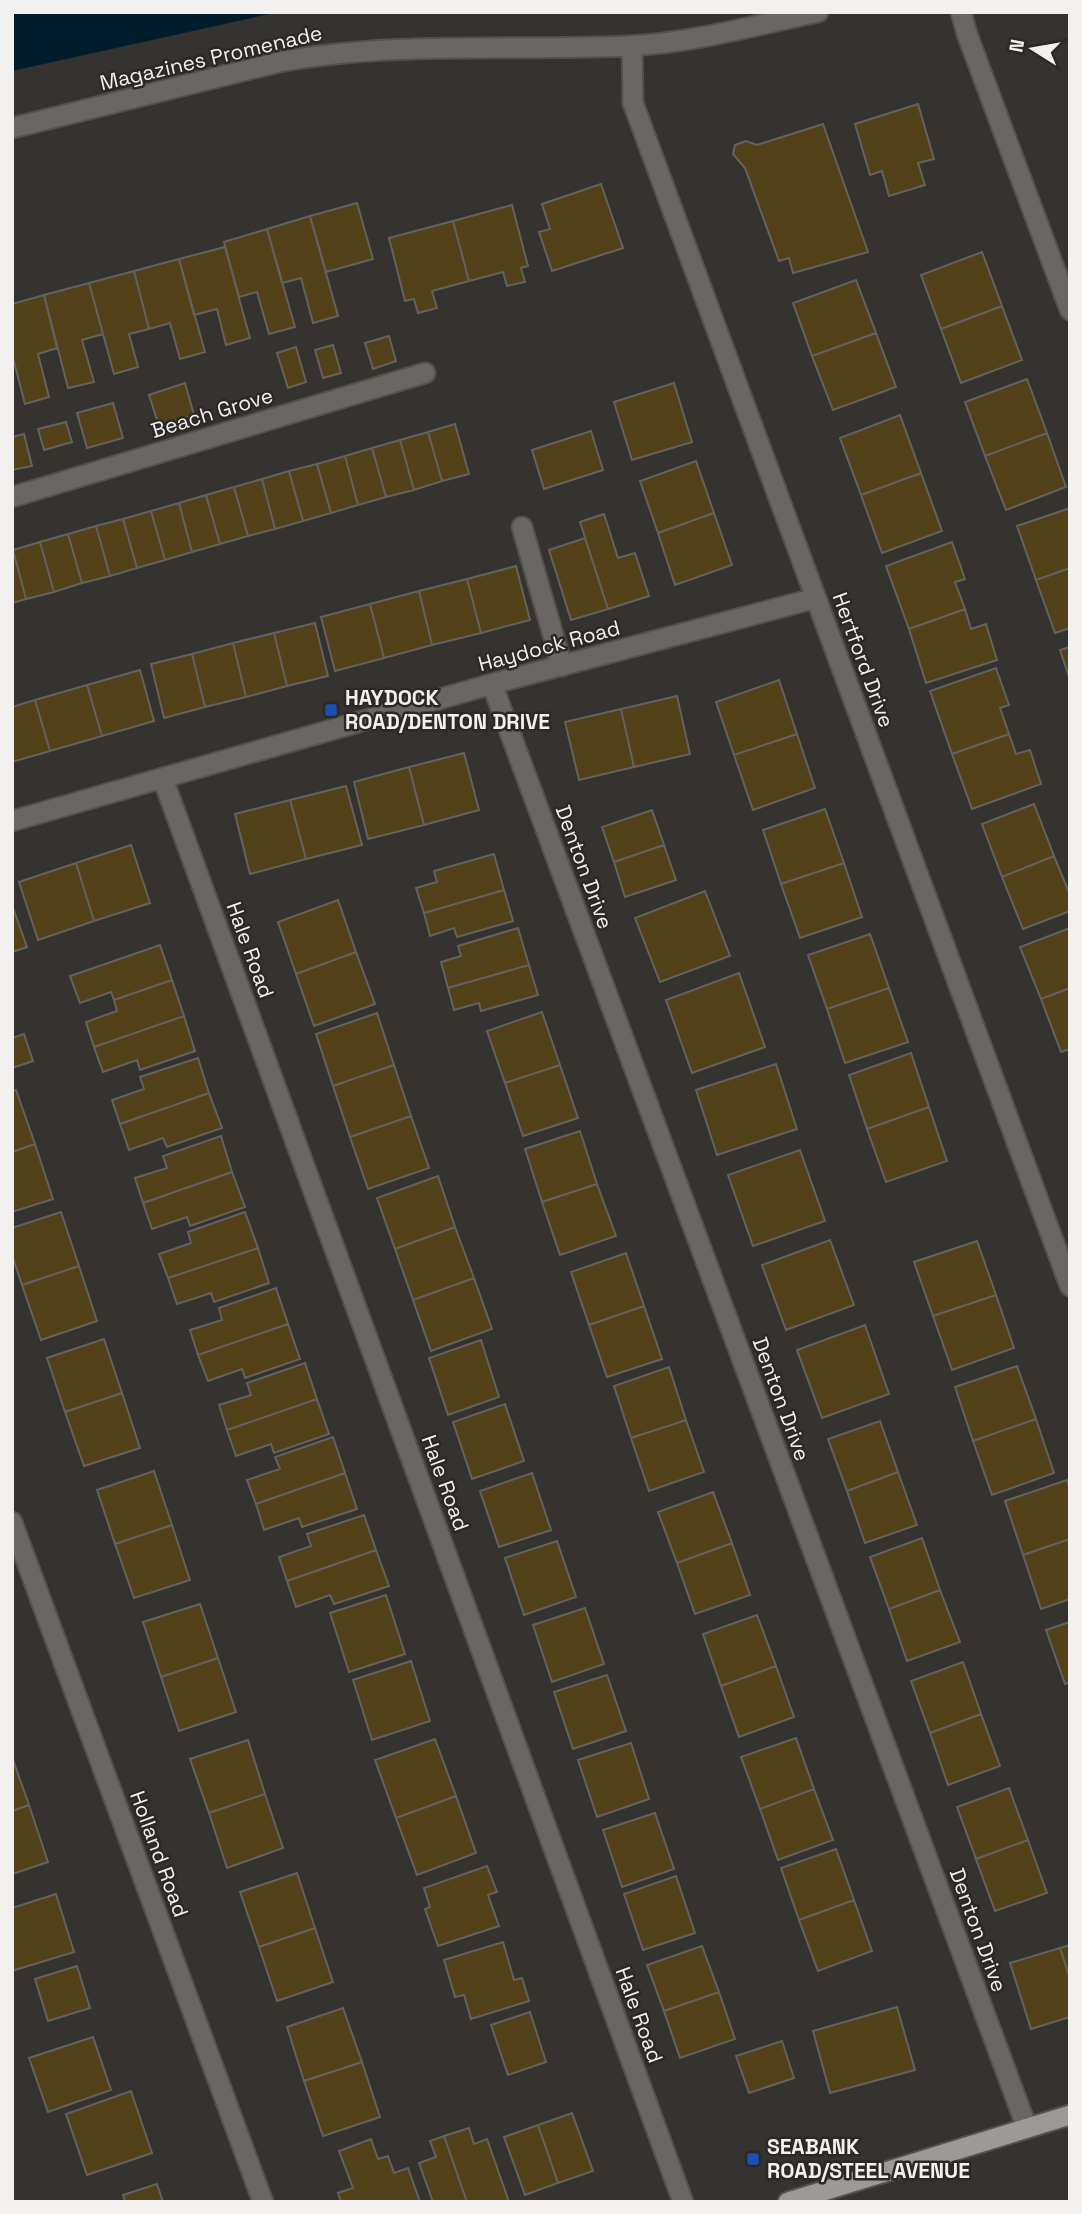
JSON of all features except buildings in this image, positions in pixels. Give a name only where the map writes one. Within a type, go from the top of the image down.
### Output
[{"type":"main road","points":[[788,2202],[1070,2115]]},
{"type":"street","name":"Magazines Promenade","points":[[12,128],[279,62],[318,55],[405,48],[632,46],[709,36],[818,12]]},
{"type":"street","points":[[961,12],[1070,310]]},
{"type":"street","name":"Hertford Drive","points":[[632,46],[633,103],[1070,1286]]},
{"type":"street","name":"Beach Grove","points":[[12,498],[425,373]]},
{"type":"street","points":[[522,527],[562,666]]},
{"type":"street","name":"Haydock Road","points":[[12,821],[492,684],[816,598]]},
{"type":"street","name":"Denton Drive","points":[[492,684],[1027,2129]]},
{"type":"street","name":"Hale Road","points":[[163,779],[683,2202]]},
{"type":"street","name":"Holland Road","points":[[12,1522],[263,2202]]},
{"type":"water","points":[[12,12],[278,12],[12,71]]},
{"type":"place","name":"HAYDOCK ROAD/DENTON DRIVE","points":[[331,710]]},
{"type":"place","name":"SEABANK ROAD/STEEL AVENUE","points":[[753,2159]]}]
